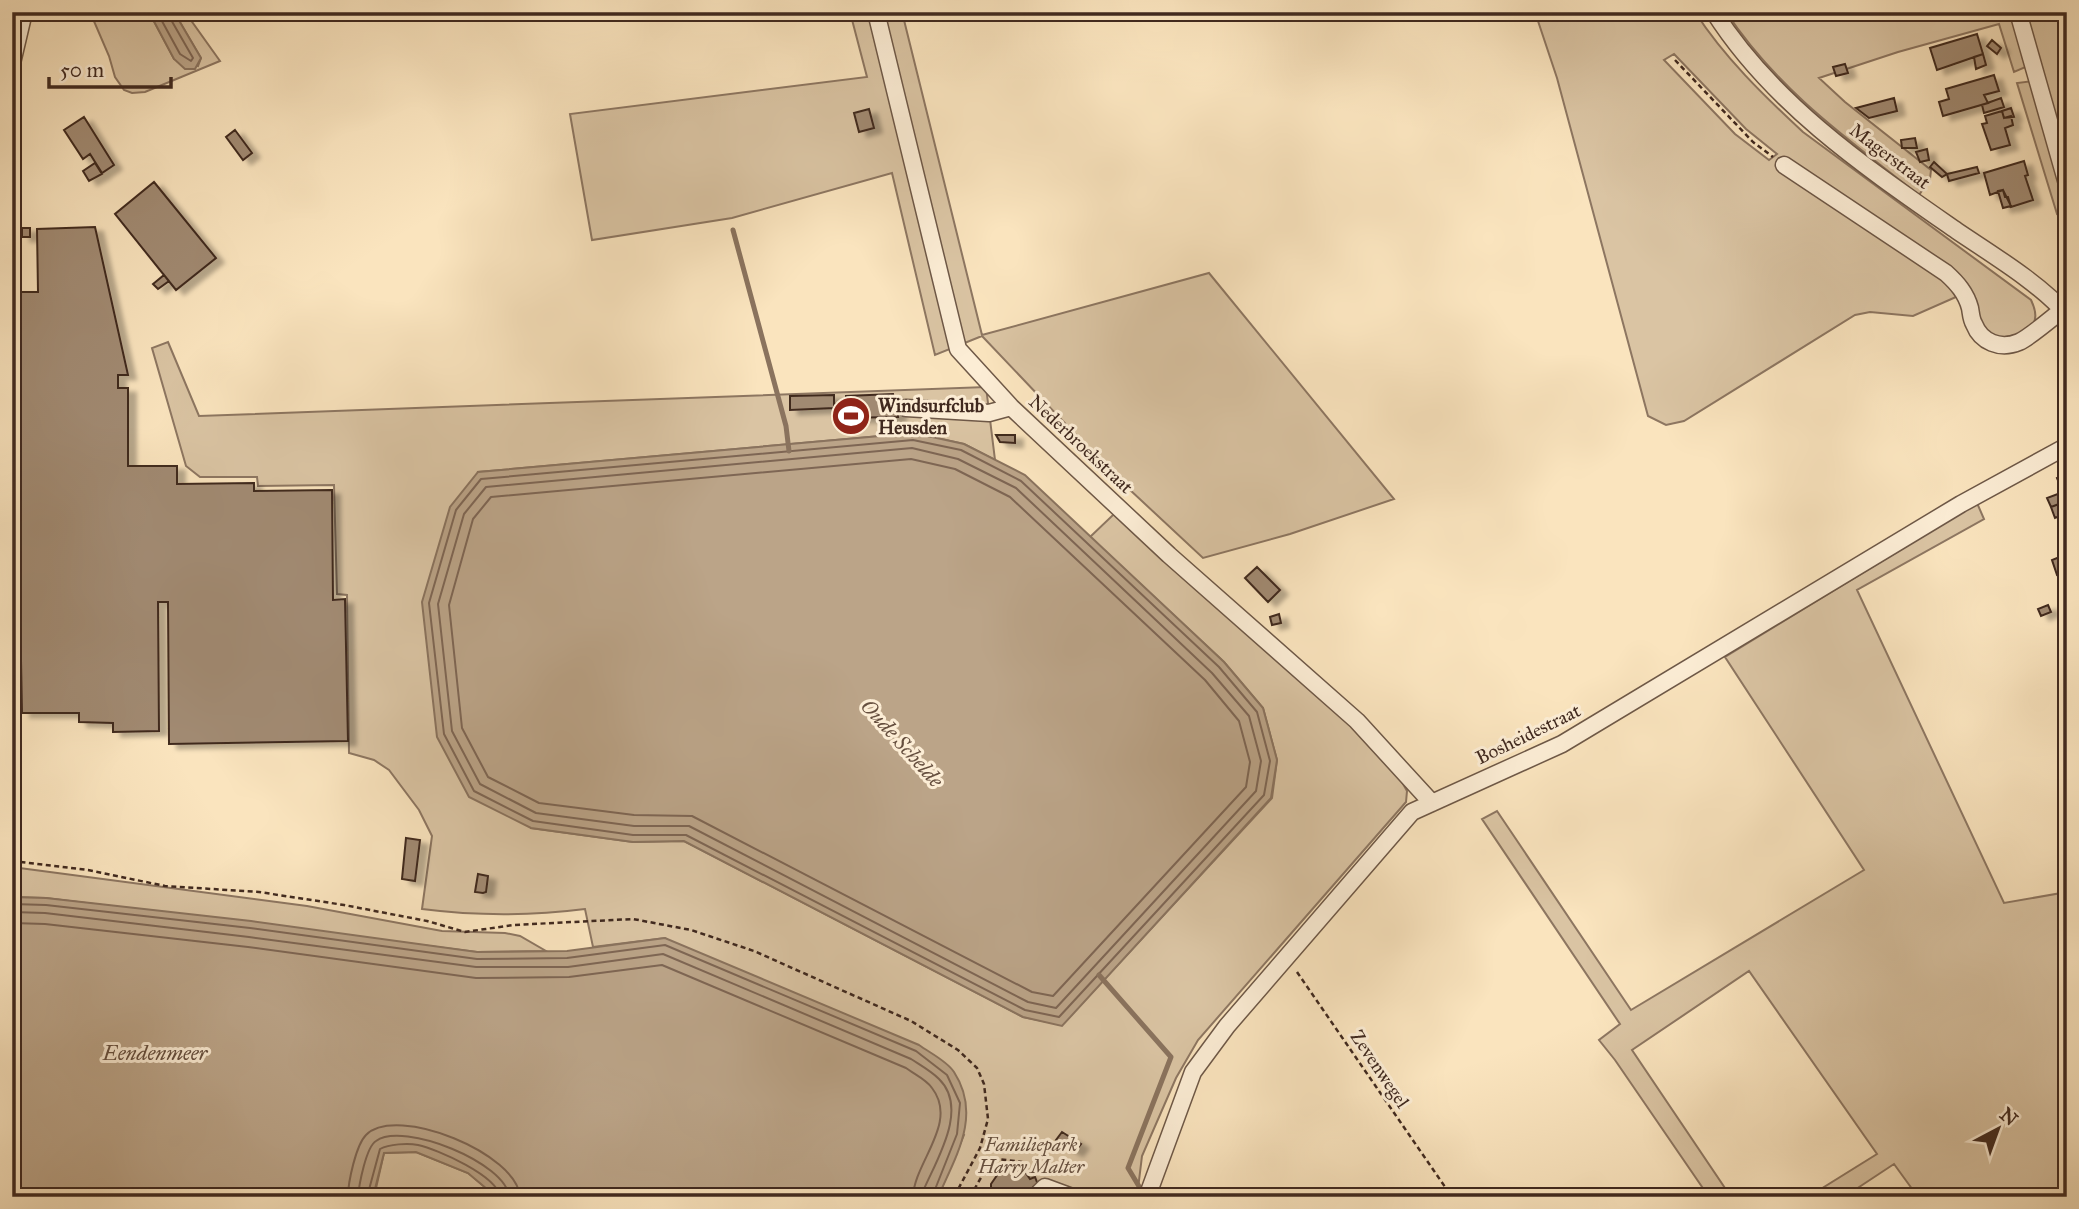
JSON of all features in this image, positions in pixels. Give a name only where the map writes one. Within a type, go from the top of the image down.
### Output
[{"type":"street","points":[[12,62],[24,12]]},
{"type":"street","name":"Nederbroekstraat","points":[[876,12],[958,349],[1011,407],[1169,555],[1357,721],[1432,803]]},
{"type":"street","name":"Magerstraat","points":[[1714,12],[1736,43],[1771,83],[1845,150],[2065,310],[2019,342],[2000,345],[1991,343],[1981,337],[1972,322],[1970,307],[1961,288],[1946,272],[1784,165]]},
{"type":"street","points":[[2018,12],[2067,184]]},
{"type":"street","points":[[906,408],[989,413],[1011,407]]},
{"type":"street","name":"Bosheidestraat","points":[[1147,1197],[1193,1072],[1227,1026],[1412,812],[1562,744],[1961,504],[2067,446]]},
{"type":"street","points":[[1040,1192],[1072,1197]]},
{"type":"path","points":[[1675,60],[1752,142],[1784,165]]},
{"type":"path","points":[[12,861],[88,870],[164,886],[259,892],[344,905],[427,921],[465,932],[513,925],[633,919],[691,930],[754,951],[911,1021],[958,1050],[977,1068],[984,1084],[988,1119],[980,1148],[954,1197]]},
{"type":"path","name":"Zevenwegel","points":[[1287,957],[1451,1197]]},
{"type":"path","points":[[970,1197],[983,1174],[998,1159],[1022,1162],[1040,1192]]},
{"type":"green space","points":[[90,12],[149,12],[174,59],[198,66],[201,58],[174,12],[185,12],[220,61],[145,92],[132,93],[124,90],[115,77]]},
{"type":"green space","points":[[850,12],[902,12],[982,335],[1209,273],[1394,499],[1290,534],[1203,558],[1114,475],[982,336],[935,355],[892,173],[732,218],[592,240],[570,114],[867,77]]},
{"type":"green space","points":[[1535,12],[1695,12],[1706,29],[1759,90],[1803,132],[2031,300],[2035,311],[2032,326],[2019,334],[1992,339],[1951,288],[1956,297],[1913,316],[1870,312],[1855,315],[1684,421],[1666,425],[1648,416],[1557,78]],"holes":[[[1674,54],[1746,129],[1777,154],[1769,160],[1735,134],[1664,60]]]},
{"type":"green space","points":[[1726,12],[1848,12],[1850,19],[1875,12],[2013,12],[2028,66],[2014,72],[1999,24],[1898,52],[1819,78],[1931,170],[1930,179],[1919,195],[1840,133],[1791,90],[1768,66]]},
{"type":"green space","points":[[2023,12],[2029,12],[2030,15],[2034,12],[2067,12],[2067,165]]},
{"type":"green space","points":[[2033,81],[2067,203],[2067,210],[2057,214],[2017,83]]},
{"type":"green space","name":"Familiepark Harry Malter","points":[[168,342],[199,416],[986,387],[995,460],[964,444],[914,433],[478,472],[531,828],[633,842],[684,841],[1023,1017],[1062,1025],[1272,798],[1277,760],[1263,708],[1224,662],[1090,537],[1114,514],[1338,713],[1397,773],[1407,791],[1406,802],[1198,1040],[1176,1078],[1142,1156],[1137,1197],[938,1197],[964,1135],[665,938],[593,947],[585,909],[504,914],[422,909],[432,836],[419,810],[389,770],[374,760],[349,753],[347,595],[337,594],[334,485],[258,486],[257,477],[200,477],[186,466],[152,348]]},
{"type":"green space","points":[[1977,503],[1984,519],[1857,590],[2004,903],[2067,892],[2067,1197],[1918,1197],[1894,1164],[1844,1197],[1808,1197],[1877,1154],[1749,971],[1632,1050],[1731,1197],[1709,1197],[1599,1040],[1620,1024],[1482,819],[1497,811],[1631,1010],[1864,870],[1725,657]]},
{"type":"green space","points":[[12,867],[307,906],[442,931],[505,933],[520,936],[546,951],[477,952],[46,898],[12,897]]},
{"type":"green space","points":[[416,1152],[468,1173],[494,1197],[374,1197],[384,1153]]},
{"type":"water","points":[[149,12],[174,12],[201,58],[195,69],[185,69],[174,59]]},
{"type":"water","points":[[914,433],[964,444],[1025,475],[1224,662],[1263,708],[1277,760],[1271,798],[1062,1026],[1023,1017],[684,841],[633,842],[531,828],[469,797],[437,737],[422,602],[450,507],[478,472]]},
{"type":"water","name":"Eendenmeer","points":[[12,897],[46,898],[251,921],[477,952],[567,951],[665,938],[919,1045],[938,1057],[951,1068],[962,1088],[966,1104],[963,1135],[938,1197],[494,1197],[468,1173],[416,1152],[384,1153],[373,1197],[12,1197]]},
{"type":"building","points":[[1977,34],[1983,54],[1937,70],[1930,48]]},
{"type":"building","points":[[1992,40],[2001,48],[1997,54],[1987,46]]},
{"type":"building","points":[[1983,54],[1986,65],[1976,69],[1974,57]]},
{"type":"building","points":[[1845,64],[1848,73],[1836,76],[1833,67]]},
{"type":"building","points":[[1994,75],[1999,91],[1984,95],[1988,103],[1943,116],[1939,102],[1949,99],[1946,89]]},
{"type":"building","points":[[1894,98],[1897,111],[1869,118],[1856,108]]},
{"type":"building","points":[[2001,98],[2004,107],[1984,113],[1982,105]]},
{"type":"building","points":[[2011,108],[2014,117],[2004,118],[2002,111]]},
{"type":"building","points":[[869,109],[874,128],[859,132],[854,113]]},
{"type":"building","points":[[2002,111],[2004,118],[2011,116],[2013,125],[2005,128],[2010,145],[1991,150],[1982,124],[1987,123],[1985,116]]},
{"type":"building","points":[[84,117],[114,165],[102,173],[90,154],[83,159],[64,130]]},
{"type":"building","points":[[235,130],[252,153],[243,160],[226,137]]},
{"type":"building","points":[[1915,138],[1917,148],[1902,148],[1901,140]]},
{"type":"building","points":[[1927,149],[1929,160],[1920,162],[1916,152]]},
{"type":"building","points":[[2024,161],[2028,175],[2025,176],[2033,200],[2011,207],[2003,190],[1990,195],[1984,173]]},
{"type":"building","points":[[1934,162],[1947,174],[1942,177],[1930,167]]},
{"type":"building","points":[[95,163],[102,174],[89,181],[83,171]]},
{"type":"building","points":[[1977,167],[1979,173],[1949,181],[1947,174]]},
{"type":"building","points":[[154,182],[216,258],[176,290],[115,214]]},
{"type":"building","points":[[2003,190],[2011,206],[2003,208],[1998,191]]},
{"type":"building","points":[[95,227],[128,375],[118,375],[118,388],[128,388],[128,466],[177,466],[177,484],[254,483],[254,491],[332,490],[333,600],[345,599],[348,741],[169,744],[168,602],[158,602],[159,731],[113,732],[113,723],[79,722],[79,713],[22,713],[14,292],[38,292],[37,229]]},
{"type":"building","points":[[22,228],[30,228],[30,237],[22,237]]},
{"type":"building","points":[[164,275],[169,281],[158,289],[153,284]]},
{"type":"building","points":[[893,394],[894,401],[897,401],[898,417],[835,418],[835,404],[846,403],[846,396]]},
{"type":"building","points":[[834,395],[834,408],[790,410],[790,396]]},
{"type":"building","points":[[996,435],[1015,435],[1015,443],[1000,442]]},
{"type":"building","points":[[2067,474],[2067,488],[2062,490],[2057,478]]},
{"type":"building","points":[[2063,492],[2067,501],[2051,507],[2047,498]]},
{"type":"building","points":[[2067,501],[2067,513],[2055,518],[2051,507]]},
{"type":"building","points":[[2067,554],[2067,571],[2057,575],[2052,560]]},
{"type":"building","points":[[1257,567],[1280,590],[1268,602],[1245,578]]},
{"type":"building","points":[[2048,605],[2051,612],[2041,616],[2038,609]]},
{"type":"building","points":[[1279,614],[1281,623],[1272,625],[1270,617]]},
{"type":"building","points":[[406,838],[420,840],[415,881],[402,879]]},
{"type":"building","points":[[478,874],[488,876],[486,892],[475,892]]},
{"type":"building","points":[[1062,1132],[1081,1144],[1075,1152],[1056,1140]]},
{"type":"building","points":[[1009,1168],[1025,1172],[1030,1179],[1035,1177],[1038,1185],[1033,1187],[1032,1197],[983,1197],[991,1191],[991,1184],[1000,1171]]},
{"type":"waterway","name":"Oude Schelde","points":[[733,230],[786,426],[789,451]]},
{"type":"waterway","name":"Oude Schelde","points":[[1099,975],[1171,1057],[1128,1168],[1140,1188]]},
{"type":"place","name":"Windsurfclub Heusden","points":[[851,416]]}]
